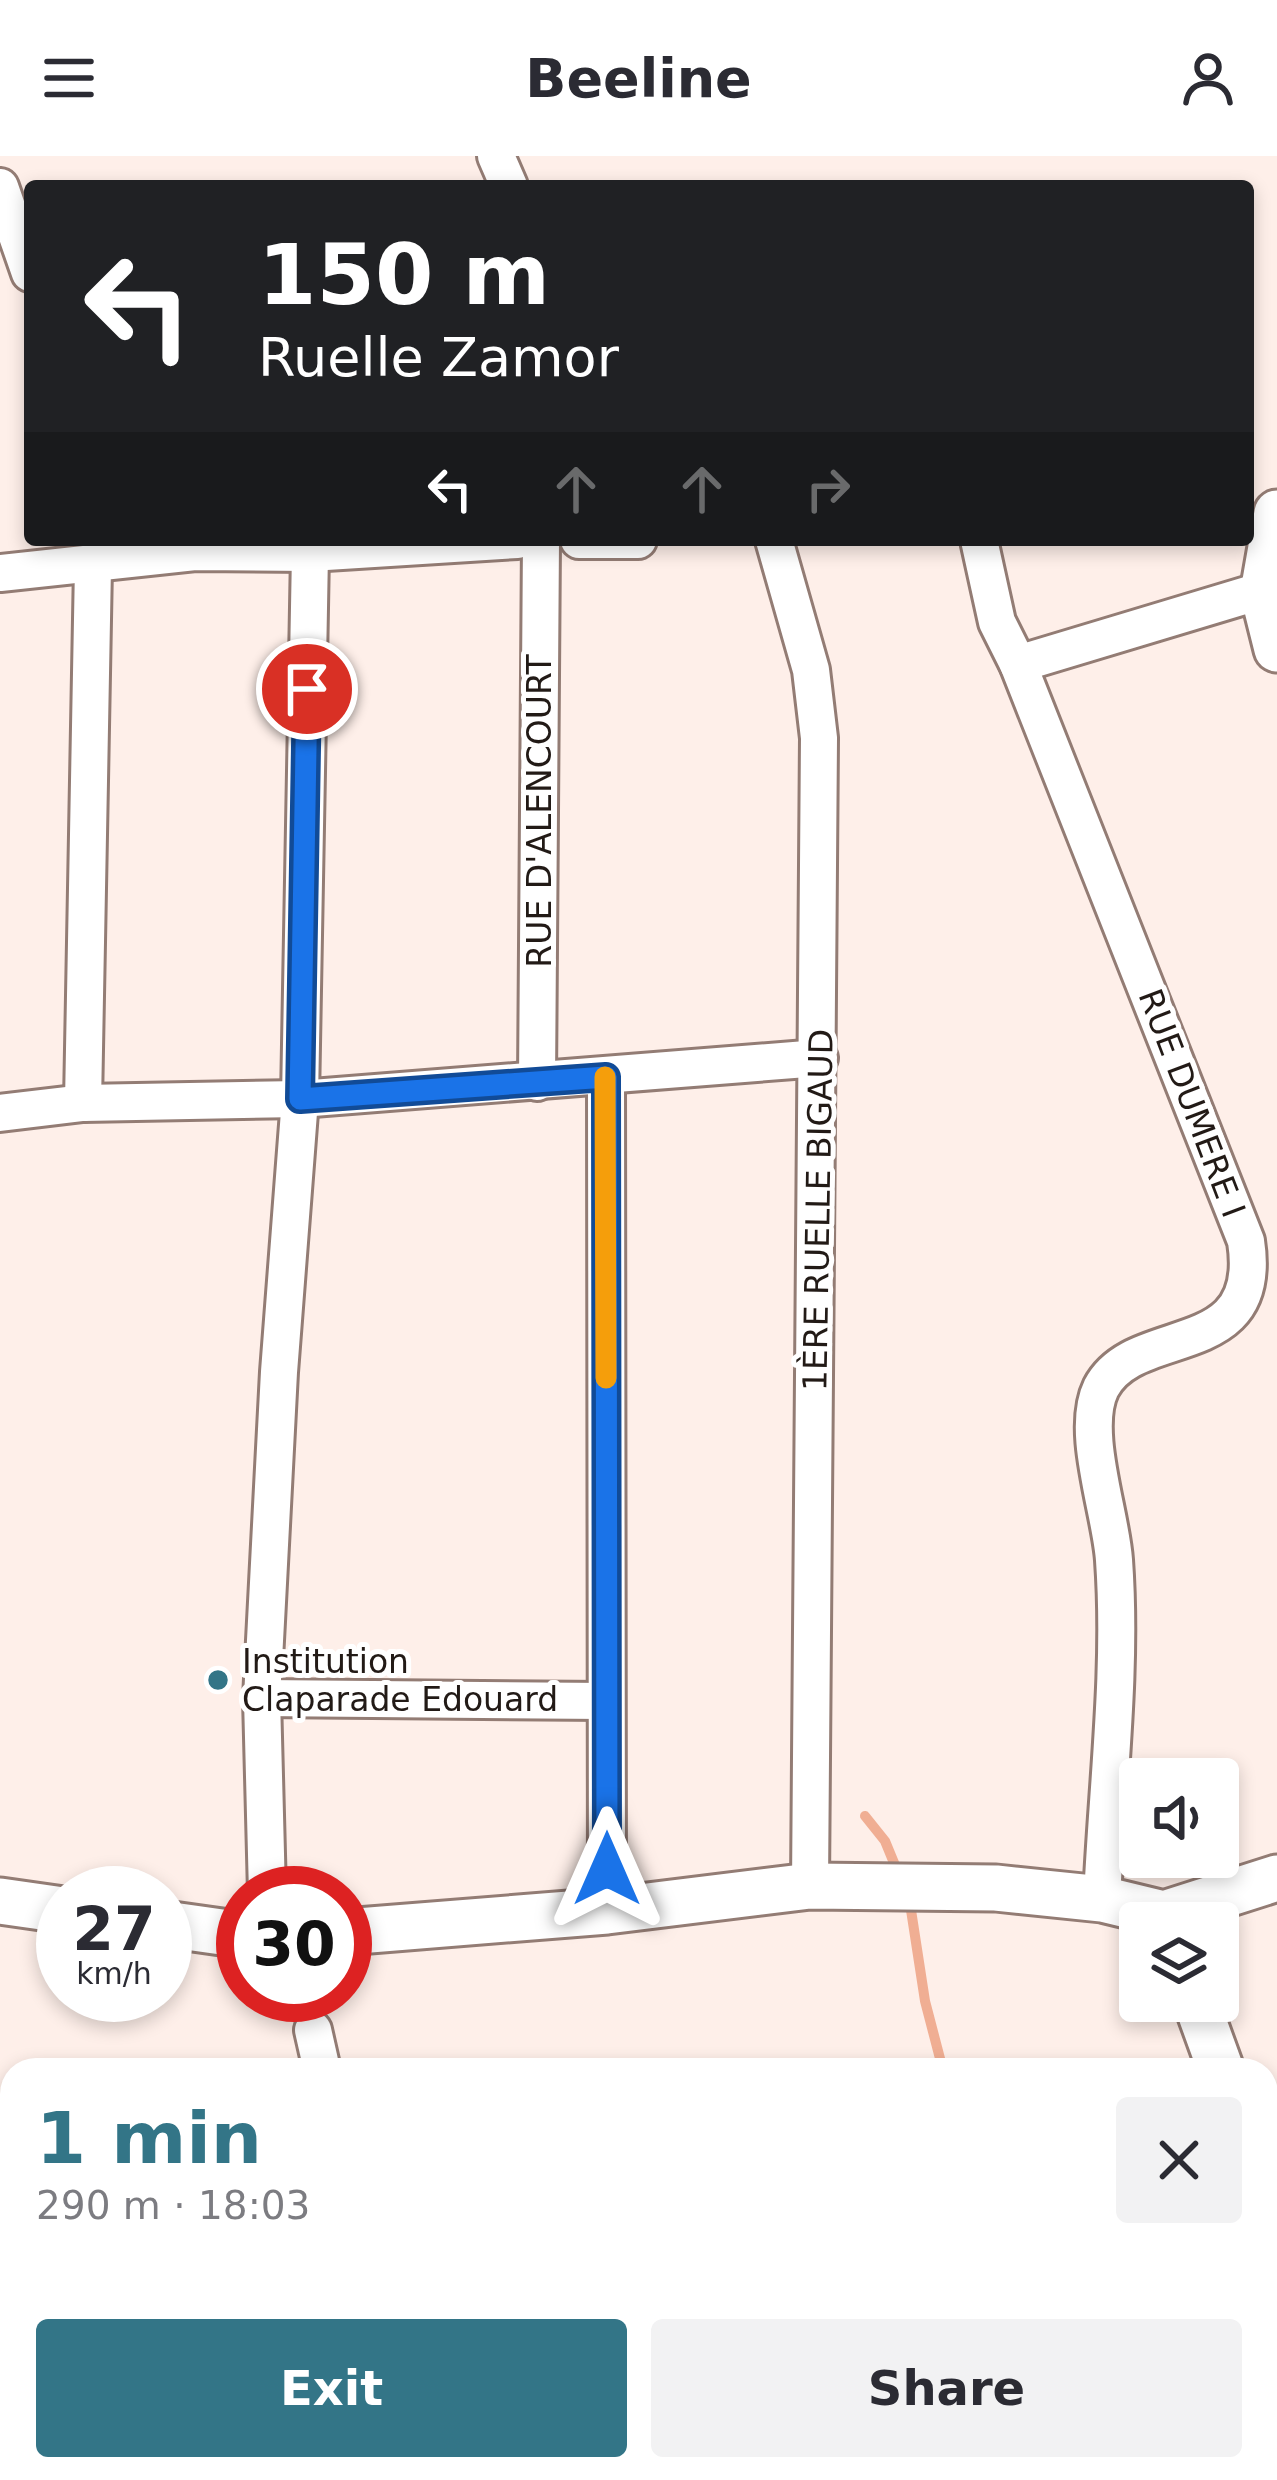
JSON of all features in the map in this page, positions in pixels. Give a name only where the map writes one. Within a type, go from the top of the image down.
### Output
[{"type":"street","points":[[0,187],[24,256]]},
{"type":"street","points":[[1277,513],[1270,590],[1277,649]]},
{"type":"street","points":[[0,573],[92,566],[191,546],[310,553],[422,546]]},
{"type":"street","name":"RUE D'ALENCOURT","points":[[537,1082],[541,546]]},
{"type":"street","name":"1ÈRE RUELLE BIGAUD","points":[[776,546],[811,670],[819,738],[810,1886]]},
{"type":"street","name":"RUE DUMERE I","points":[[981,546],[997,622],[1018,664],[1246,1241],[1251,1273],[1238,1301],[1216,1328],[1128,1363],[1102,1386],[1094,1417],[1115,1576],[1102,1899]]},
{"type":"street","points":[[266,1866],[262,1698],[279,1372],[300,1099],[310,553]]},
{"type":"street","points":[[83,1103],[92,566]]},
{"type":"street","points":[[1018,664],[1270,590]]},
{"type":"street","points":[[0,1113],[83,1103],[300,1099],[819,1058]]},
{"type":"street","points":[[606,1077],[607,1911]]},
{"type":"street","points":[[262,1698],[606,1701]]},
{"type":"street","points":[[1210,1902],[1277,1878]]},
{"type":"street","points":[[372,1930],[607,1911],[810,1886],[910,1885],[1119,1904]]},
{"type":"street","points":[[0,1901],[36,1906]]},
{"type":"street","points":[[1204,2022],[1217,2058]]},
{"type":"street","points":[[313,2030],[319,2058]]},
{"type":"waterway","points":[[865,1816],[885,1841],[899,1875]]},
{"type":"waterway","points":[[909,1897],[925,2001],[940,2058]]},
{"type":"slow traffic","points":[[605,1077],[606,1378]]},
{"type":"place","name":"Institution Claparade Edouard","points":[[218,1680]]},
{"type":"route","points":[[307,689],[300,1099],[606,1077],[607,1869]]}]
